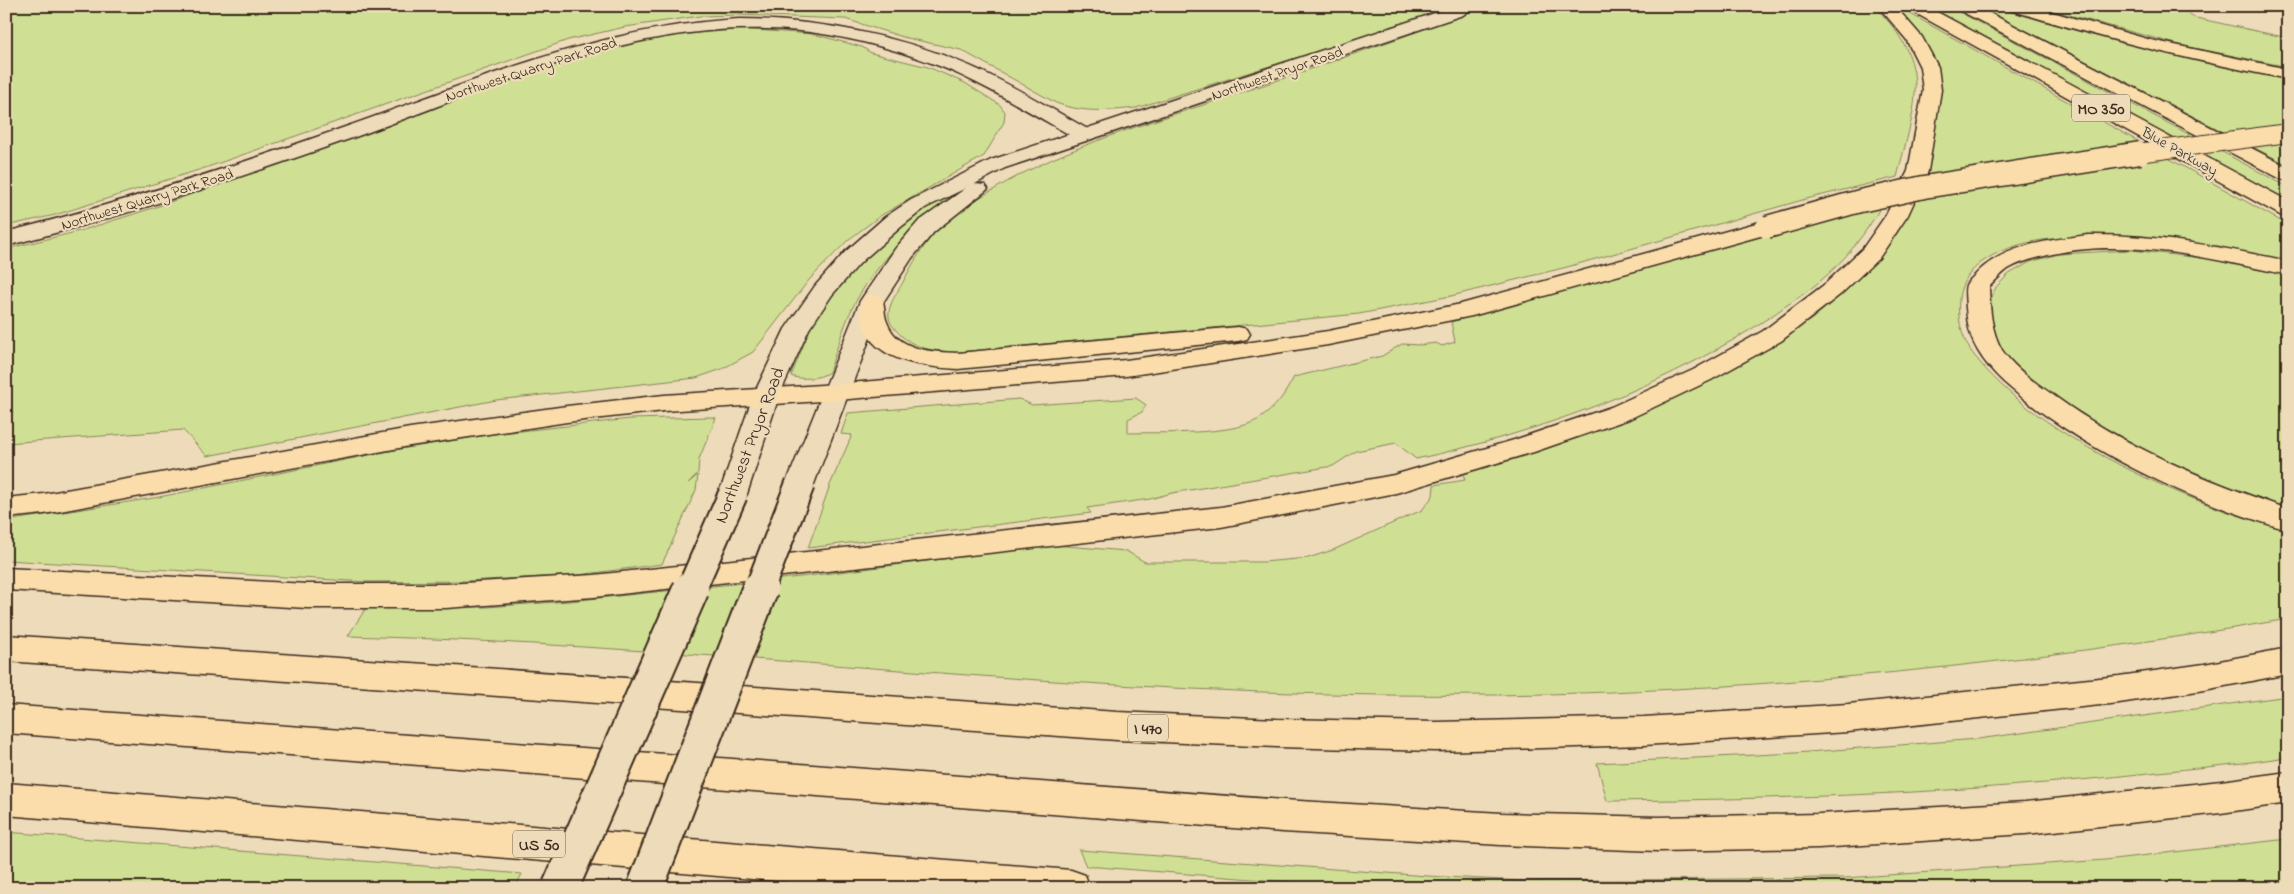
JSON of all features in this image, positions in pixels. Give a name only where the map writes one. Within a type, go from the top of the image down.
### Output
[{"type":"highway","points":[[6,578],[307,596],[446,596],[594,586],[1221,517],[1396,484],[1524,446],[1620,413],[1702,375],[1772,336],[1833,289],[1871,253],[1897,214],[1918,171],[1932,90],[1929,67],[1914,37],[1886,6]]},
{"type":"highway","name":"Blue Parkway","points":[[1914,6],[2288,210]]},
{"type":"highway","name":"Blue Parkway","points":[[1963,6],[2288,175]]},
{"type":"highway","points":[[2013,6],[2145,44],[2222,62],[2288,74]]},
{"type":"highway","points":[[6,508],[53,502],[410,437],[548,416],[664,403],[837,392],[1126,368],[1328,338],[1464,311],[1871,199],[1961,180],[2288,133]]},
{"type":"highway","points":[[2288,268],[2218,254],[2138,242],[2089,243],[2040,249],[2000,264],[1978,286],[1978,318],[1991,352],[2019,382],[2066,419],[2126,452],[2205,490],[2288,520]]},
{"type":"highway","points":[[872,301],[874,321],[883,338],[894,346],[912,356],[958,362],[1231,334],[1409,322]]},
{"type":"highway","name":"I 470","points":[[6,648],[1118,726],[1273,733],[1424,736],[1541,735],[1886,714],[2129,688],[2288,662]]},
{"type":"highway","points":[[6,719],[1283,816],[1501,829],[1648,834],[1819,831],[2026,818],[2221,797],[2288,786]]},
{"type":"highway","name":"US 50","points":[[6,799],[1071,888]]},
{"type":"main road","name":"Northwest Pryor Road","points":[[560,888],[732,494],[766,396],[797,329],[822,291],[853,257],[893,222],[918,204],[998,164],[1252,81],[1457,12],[1468,6]]},
{"type":"main road","name":"Northwest Quarry Park Road","points":[[6,239],[83,221],[159,198],[560,56],[620,39],[732,24],[799,26],[837,31],[927,56],[974,74],[1084,135]]},
{"type":"main road","name":"Northwest Pryor Road","points":[[645,888],[872,301],[902,254],[926,227],[973,191],[1084,135]]},
{"type":"green space","points":[[6,6],[1451,6],[1394,27],[1136,108],[1106,110],[1086,110],[1056,103],[961,50],[903,37],[845,19],[738,15],[700,16],[625,27],[568,40],[208,167],[55,215],[6,226]]},
{"type":"green space","points":[[1480,6],[1874,6],[1893,28],[1906,48],[1913,67],[1914,107],[1897,177],[1806,199],[1567,267],[1451,296],[1359,314],[959,352],[930,350],[913,344],[898,333],[892,325],[889,309],[893,299],[914,262],[934,234],[965,207],[1022,174],[1082,146],[1352,55],[1463,15]]},
{"type":"green space","points":[[1928,6],[1948,6],[2288,187],[2288,201]]},
{"type":"green space","points":[[1978,6],[2001,6],[2147,48],[2288,79],[2288,165]]},
{"type":"green space","points":[[2036,6],[2176,6],[2196,18],[2288,38],[2288,67],[2180,45]]},
{"type":"green space","points":[[1893,7],[1907,12],[2288,225],[2288,264],[2095,239],[2047,239],[2019,245],[1985,260],[1967,277],[1959,299],[1959,319],[1962,333],[1971,351],[1994,378],[2022,403],[2088,448],[2124,467],[2195,499],[2228,512],[2288,531],[2288,619],[2063,653],[1837,678],[1610,692],[1497,695],[1253,692],[994,677],[607,648],[348,636],[366,608],[487,607],[570,601],[800,577],[1054,545],[1126,551],[1145,562],[1263,562],[1308,558],[1333,550],[1422,510],[1433,496],[1434,485],[1465,480],[1463,474],[1590,434],[1645,412],[1742,364],[1812,319],[1852,285],[1876,261],[1908,216],[1931,160],[1937,101]]},
{"type":"green space","points":[[739,29],[813,34],[862,47],[871,53],[928,67],[965,83],[1000,105],[1005,112],[1004,122],[984,156],[880,216],[848,240],[809,280],[753,352],[722,369],[696,378],[496,400],[207,456],[183,430],[6,443],[6,249],[80,231],[153,208],[572,59],[671,34]]},
{"type":"green space","points":[[984,178],[931,215],[885,259],[855,303],[829,372],[810,378],[791,376],[819,311],[859,261],[922,210]]},
{"type":"green space","points":[[1883,203],[1863,235],[1838,265],[1814,286],[1773,315],[1690,364],[1646,385],[1602,404],[1510,435],[1416,459],[1396,443],[1356,451],[1333,466],[1172,493],[1150,499],[1087,508],[1091,513],[808,548],[830,485],[852,435],[841,434],[848,413],[1019,399],[1032,405],[1136,398],[1146,405],[1142,412],[1128,419],[1128,433],[1196,432],[1232,428],[1247,424],[1265,415],[1280,400],[1294,377],[1382,356],[1402,344],[1420,345],[1436,343],[1442,346],[1455,342],[1451,322]]},
{"type":"green space","points":[[2131,250],[2210,259],[2288,276],[2288,512],[2174,471],[2041,394],[2004,355],[1995,336],[1990,302],[1996,287],[2009,274],[2030,262],[2059,254]]},
{"type":"green space","points":[[716,418],[699,459],[698,473],[688,483],[698,475],[696,490],[662,564],[578,575],[466,581],[367,582],[6,560],[6,521],[154,498],[400,449],[494,434],[630,419]]},
{"type":"green space","points":[[2288,696],[2288,757],[2081,780],[1878,794],[1743,799],[1607,801],[1597,763],[1795,753],[1978,739]]},
{"type":"green space","points":[[6,832],[522,874],[515,888],[6,888]]},
{"type":"green space","points":[[2288,839],[2288,888],[1366,888],[1086,866],[1079,850],[1427,876],[1522,881],[1845,878],[2105,860]]}]
